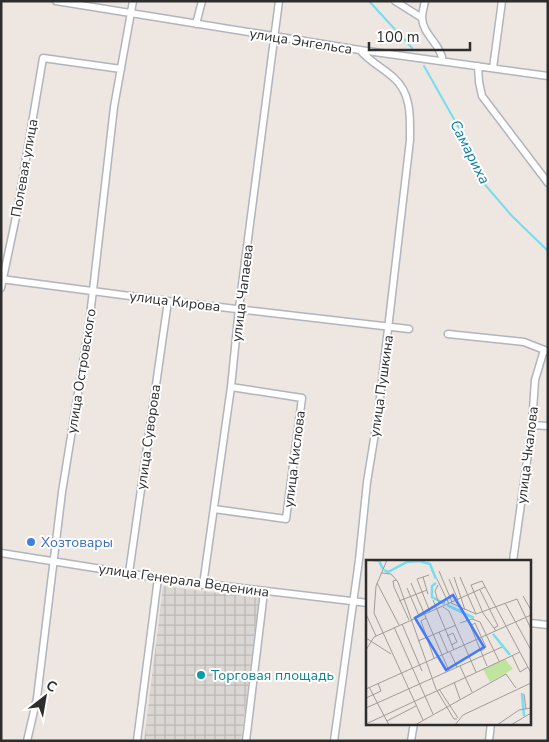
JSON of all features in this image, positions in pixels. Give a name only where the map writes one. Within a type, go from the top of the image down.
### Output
[{"type":"street","name":"улица Энгельса","points":[[56,1],[273,37],[548,76]]},
{"type":"street","name":"улица Островского","points":[[27,741],[37,698],[63,483],[89,325],[114,107],[132,1]]},
{"type":"street","points":[[196,24],[202,1]]},
{"type":"street","name":"улица Чапаева","points":[[203,584],[231,387],[278,1]]},
{"type":"street","points":[[395,1],[422,18]]},
{"type":"street","points":[[425,1],[422,18],[427,32],[442,51],[443,61]]},
{"type":"street","points":[[493,68],[502,1]]},
{"type":"street","name":"улица Пушкина","points":[[334,741],[367,482],[378,415],[409,149],[410,105],[404,91],[396,79],[366,57],[360,50]]},
{"type":"street","name":"Полевая улица","points":[[1,288],[17,212],[43,58],[121,69]]},
{"type":"street","points":[[478,66],[478,82],[482,96],[548,183]]},
{"type":"street","name":"улица Кирова","points":[[2,278],[168,301],[409,329]]},
{"type":"street","name":"улица Суворова","points":[[129,573],[168,301]]},
{"type":"street","points":[[448,334],[524,342],[546,351]]},
{"type":"street","name":"улица Чкалова","points":[[513,560],[532,425],[536,380],[546,351]]},
{"type":"street","name":"улица Кислова","points":[[214,509],[286,518],[302,398],[231,387]]},
{"type":"street","points":[[532,425],[548,426]]},
{"type":"street","name":"улица Генерала Веденина","points":[[1,553],[158,578],[366,603]]},
{"type":"street","points":[[137,741],[158,578]]},
{"type":"street","points":[[246,741],[264,592]]},
{"type":"street","points":[[532,623],[548,625]]},
{"type":"street","points":[[411,741],[414,724]]},
{"type":"street","points":[[489,741],[491,724]]},
{"type":"shaded area","name":"Торговая площадь","points":[[163,586],[259,598],[241,741],[144,741]]},
{"type":"waterway","name":"Самариха","points":[[369,1],[412,48]]},
{"type":"waterway","name":"Самариха","points":[[424,66],[472,151],[481,180],[511,215],[548,251]]},
{"type":"place","name":"Хозтовары","points":[[31,542]]},
{"type":"place","name":"Торговая площадь","points":[[201,675]]}]
